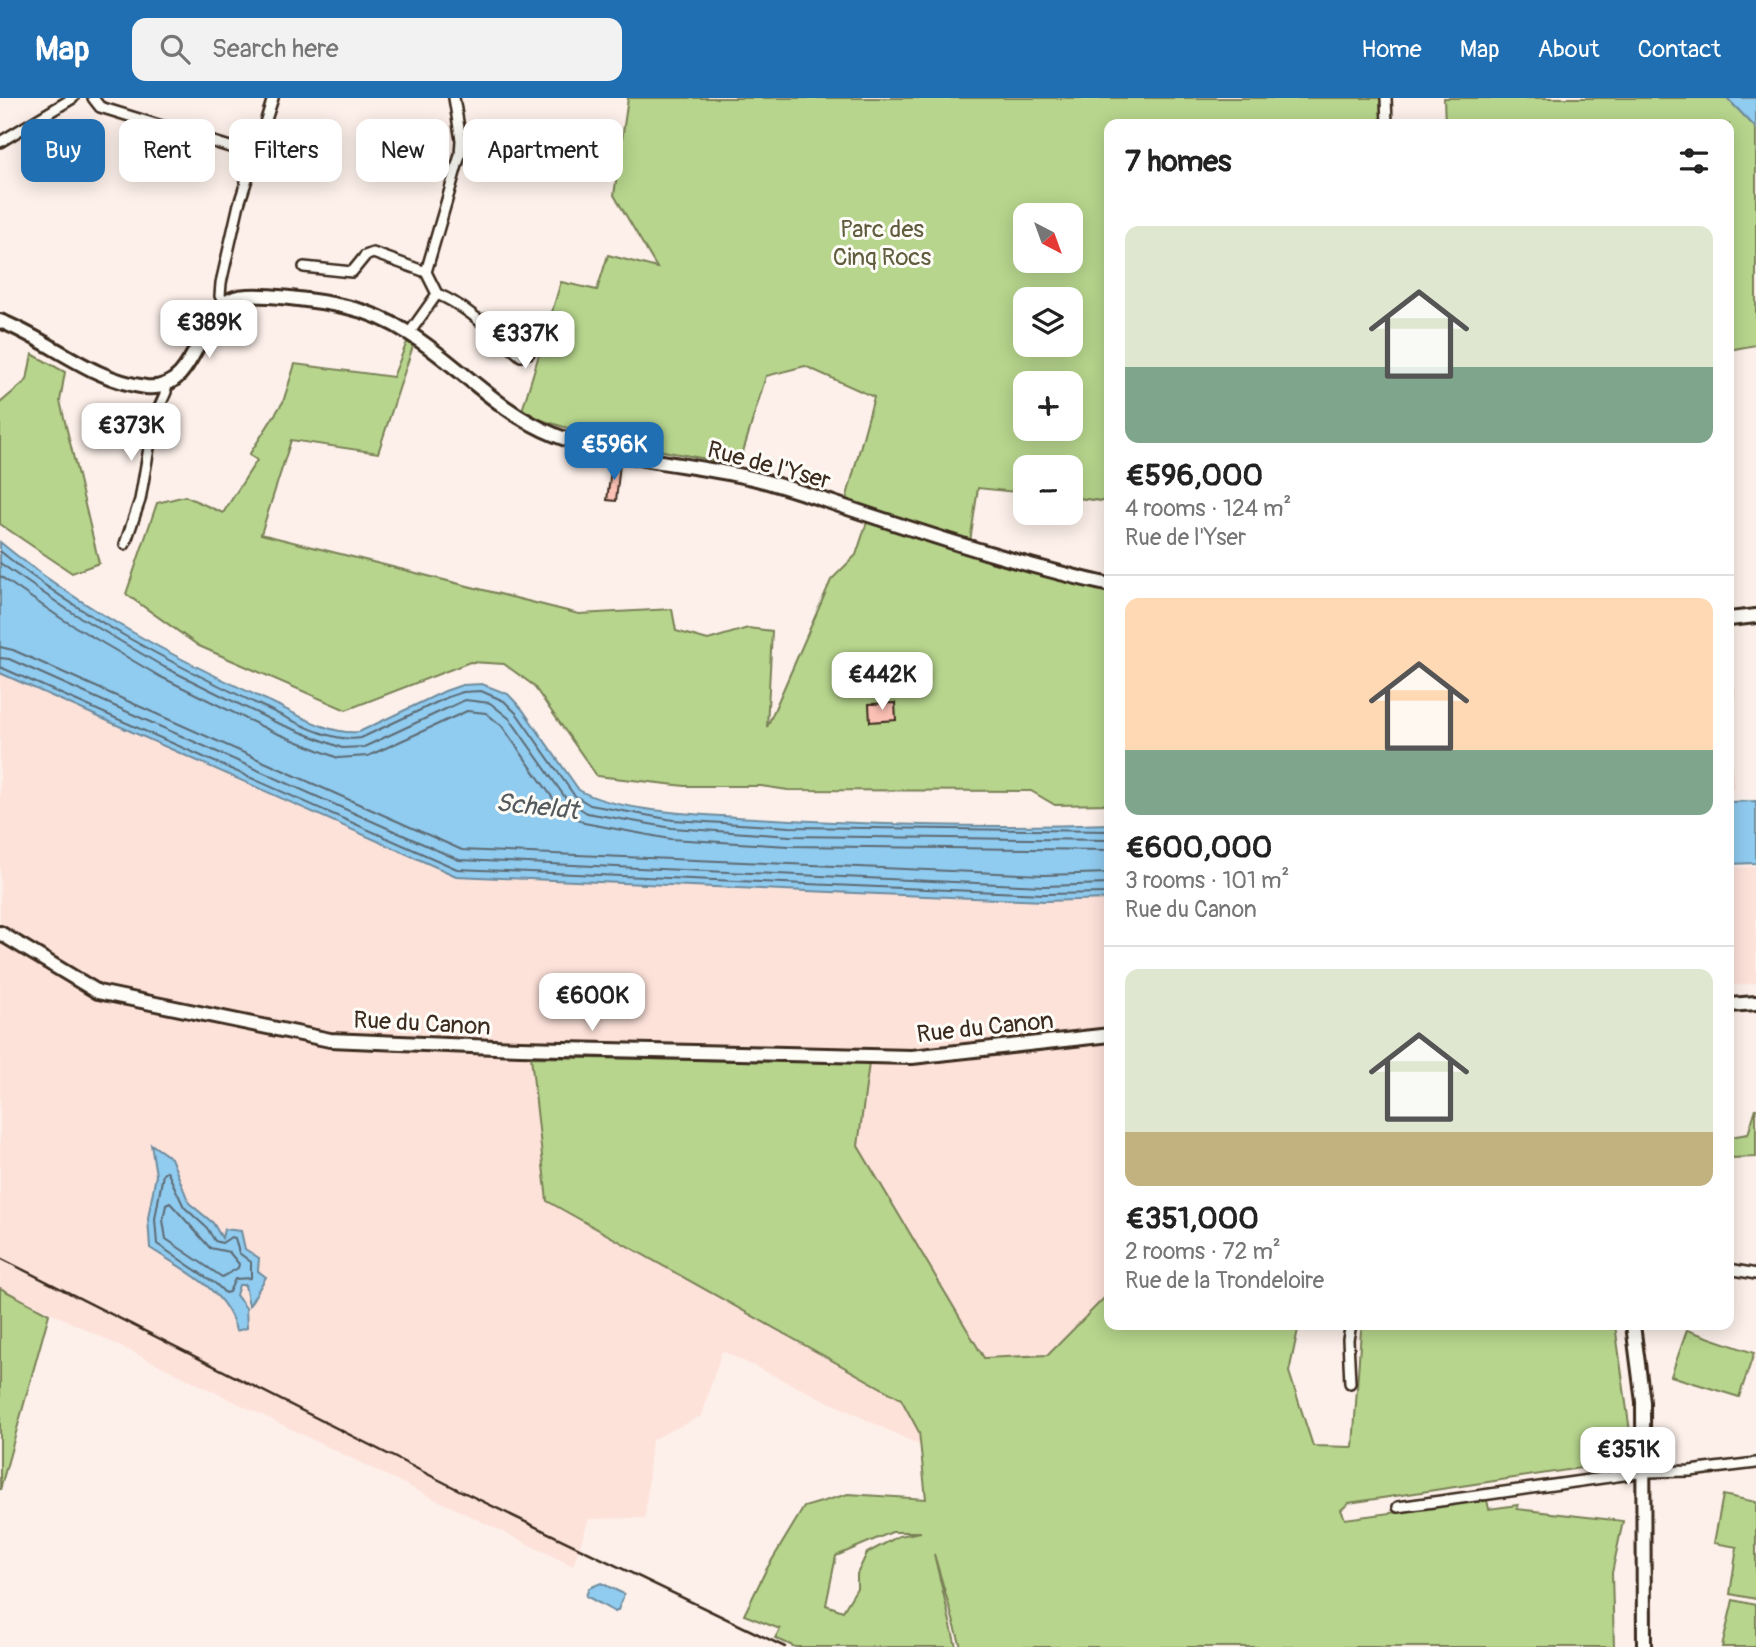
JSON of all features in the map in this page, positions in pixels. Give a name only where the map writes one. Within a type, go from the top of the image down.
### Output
[{"type":"main road","name":"Rue de l'Yser","points":[[225,303],[233,298],[252,294],[346,307],[374,314],[410,332],[501,407],[560,437],[615,453],[763,481],[999,557],[1104,583]]},
{"type":"main road","points":[[0,321],[96,372],[139,385],[165,384],[185,368],[225,303]]},
{"type":"main road","points":[[1734,618],[1756,616]]},
{"type":"main road","name":"Rue du Canon","points":[[0,933],[98,992],[330,1040],[525,1049],[912,1056],[1104,1036]]},
{"type":"main road","points":[[1734,1005],[1756,1003]]},
{"type":"main road","points":[[1634,1330],[1643,1402],[1644,1647]]},
{"type":"street","points":[[0,142],[73,98]]},
{"type":"street","points":[[93,98],[100,107],[229,147]]},
{"type":"street","points":[[267,119],[273,98]]},
{"type":"street","points":[[454,98],[461,140],[460,155],[426,272],[437,294],[456,301],[478,320],[521,356],[529,352],[529,348],[496,319],[478,320]]},
{"type":"street","points":[[1386,98],[1387,119]]},
{"type":"street","points":[[225,303],[220,296],[221,283],[247,182]]},
{"type":"street","points":[[304,267],[352,272],[365,256],[373,253],[426,272]]},
{"type":"street","points":[[410,332],[437,294]]},
{"type":"street","points":[[125,544],[140,500],[154,419],[166,392],[165,384]]},
{"type":"street","points":[[1734,1270],[1756,1274]]},
{"type":"street","points":[[1350,1383],[1348,1339],[1351,1330]]},
{"type":"street","points":[[1398,1507],[1645,1472],[1690,1471],[1756,1462]]},
{"type":"shaded area","points":[[0,673],[456,876],[1045,901],[1104,899],[1104,1298],[1048,1355],[984,1358],[858,1146],[868,1063],[547,1201],[902,1399],[919,1432],[921,1446],[722,1351],[701,1416],[652,1440],[645,1518],[589,1519],[573,1566],[0,1288]]},
{"type":"shaded area","points":[[1756,866],[1756,983],[1734,985],[1734,868]]},
{"type":"green space","name":"Parc des Cinq Rocs","points":[[628,98],[1381,98],[1382,119],[1104,119],[1104,501],[1083,499],[1083,455],[1013,455],[1013,492],[978,488],[970,542],[844,507],[874,397],[805,366],[766,376],[739,465],[614,442],[521,414],[561,282],[597,290],[608,255],[657,268],[614,195],[616,182],[623,182],[623,133]]},
{"type":"green space","points":[[1444,98],[1727,98],[1756,128],[1756,345],[1734,349],[1734,119],[1445,119]]},
{"type":"green space","points":[[407,342],[413,346],[378,453],[291,440],[261,534],[579,614],[672,609],[676,631],[708,640],[748,628],[772,631],[767,727],[831,580],[856,555],[868,519],[1104,584],[1104,804],[1055,805],[1031,791],[788,790],[761,786],[685,786],[597,776],[533,685],[504,664],[470,662],[346,710],[199,646],[126,594],[157,503],[185,496],[223,513],[257,460],[249,455],[283,402],[295,364],[393,377]]},
{"type":"green space","points":[[32,354],[65,372],[60,401],[99,563],[72,573],[0,524],[0,403],[27,380]]},
{"type":"green space","points":[[531,1057],[869,1063],[858,1146],[984,1358],[1048,1355],[1104,1298],[1104,1330],[1298,1330],[1289,1372],[1313,1446],[1353,1447],[1361,1330],[1616,1330],[1634,1460],[1349,1503],[1341,1510],[1345,1519],[1487,1500],[1489,1509],[1518,1505],[1517,1509],[1623,1521],[1612,1573],[1614,1647],[961,1647],[934,1554],[956,1647],[795,1647],[775,1638],[780,1629],[744,1615],[766,1570],[804,1507],[848,1494],[926,1499],[919,1432],[901,1399],[547,1201]],"holes":[[[892,1532],[921,1532],[899,1536],[867,1553],[857,1574],[857,1588],[843,1611],[826,1605],[836,1556]]]},
{"type":"green space","points":[[1756,1108],[1756,1157],[1734,1158],[1734,1136],[1748,1134]]},
{"type":"green space","points":[[0,1288],[49,1314],[0,1490]]},
{"type":"green space","points":[[1687,1330],[1754,1353],[1739,1397],[1671,1376]]},
{"type":"green space","points":[[1723,1495],[1756,1502],[1756,1599],[1730,1594],[1737,1547],[1714,1543]]},
{"type":"green space","points":[[1733,1600],[1756,1605],[1756,1647],[1722,1647]]},
{"type":"water","points":[[1727,98],[1756,98],[1756,128]]},
{"type":"water","name":"Scheldt","points":[[0,542],[63,589],[131,632],[202,669],[326,727],[359,732],[445,691],[462,685],[482,684],[508,694],[522,709],[579,790],[613,803],[678,813],[829,822],[970,826],[1104,824],[1104,899],[1045,901],[456,876],[0,673]]},
{"type":"water","points":[[1756,801],[1756,863],[1734,864],[1734,802]]},
{"type":"water","points":[[151,1144],[171,1158],[189,1203],[213,1223],[222,1238],[224,1229],[241,1231],[245,1249],[259,1258],[258,1271],[266,1277],[249,1306],[245,1285],[239,1285],[236,1295],[246,1308],[247,1328],[236,1331],[231,1316],[214,1292],[150,1248],[148,1218],[156,1175]]},
{"type":"water","points":[[601,1583],[624,1594],[615,1612],[586,1596],[589,1588]]},
{"type":"building","points":[[612,462],[620,463],[616,501],[607,500]]},
{"type":"building","points":[[895,703],[896,720],[870,722],[869,704]]},
{"type":"railway","points":[[0,1258],[459,1490],[785,1647]]}]
